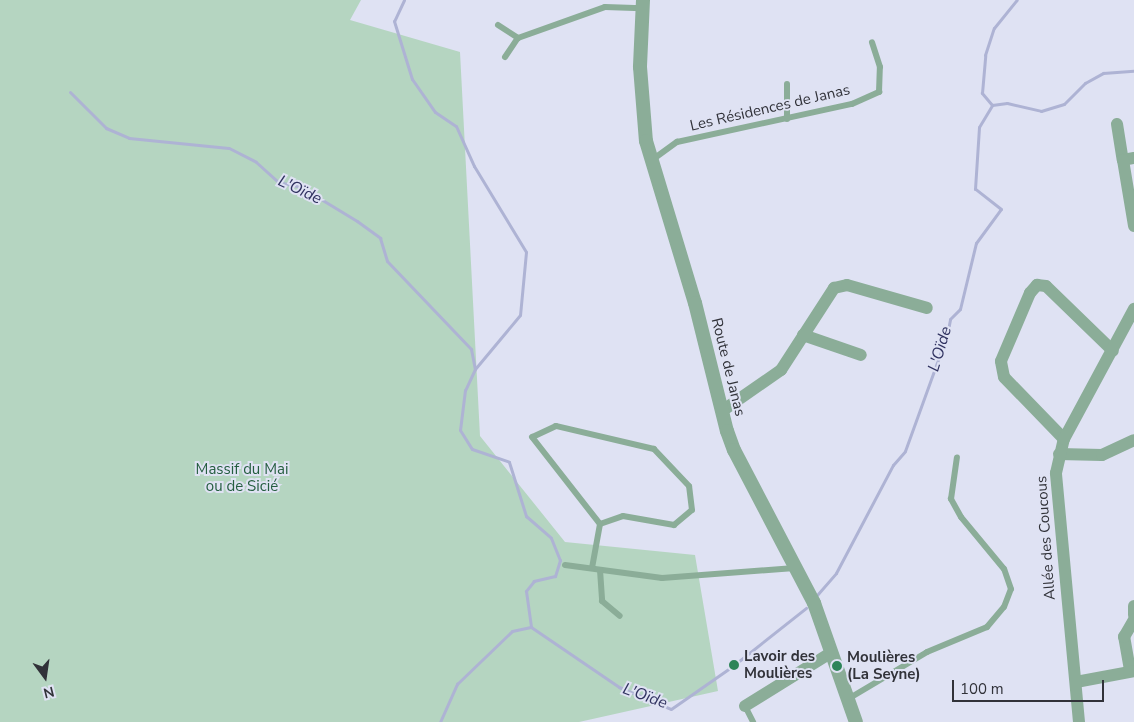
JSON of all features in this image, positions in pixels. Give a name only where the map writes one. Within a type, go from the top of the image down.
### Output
[{"type":"street","name":"Route de Janas","points":[[643,4],[640,93],[651,161],[695,303],[722,411],[734,450],[796,568],[832,652],[856,722]]},
{"type":"street","points":[[1118,124],[1128,159],[1134,226]]},
{"type":"street","points":[[722,411],[781,370],[834,288],[848,285],[927,308]]},
{"type":"street","points":[[1064,439],[1004,377],[1001,361],[1030,293],[1037,285],[1046,286],[1113,351]]},
{"type":"street","name":"Allée des Coucous","points":[[1079,722],[1056,473],[1064,439],[1134,309]]},
{"type":"street","points":[[803,335],[861,355]]},
{"type":"street","points":[[1059,454],[1102,454],[1134,440]]},
{"type":"street","points":[[1134,606],[1134,615]]},
{"type":"street","points":[[1076,682],[1132,670],[1124,637],[1134,620]]},
{"type":"street","points":[[745,706],[832,652]]},
{"type":"lane","points":[[505,56],[518,38],[605,7],[643,4]]},
{"type":"lane","points":[[498,25],[518,38]]},
{"type":"lane","name":"Les Résidences de Janas","points":[[651,161],[677,142],[852,104],[880,92],[880,67],[872,42]]},
{"type":"lane","points":[[788,84],[788,119]]},
{"type":"lane","points":[[592,568],[600,524],[532,437],[556,426],[654,449],[690,486],[692,510],[674,525],[623,516],[600,524]]},
{"type":"lane","points":[[848,699],[926,652],[987,626],[1004,607],[1011,589],[1004,568],[961,517],[951,499],[957,457]]},
{"type":"lane","points":[[565,565],[662,578],[796,568]]},
{"type":"lane","points":[[600,570],[602,601],[620,616]]},
{"type":"lane","points":[[745,706],[753,722]]},
{"type":"green space","name":"Massif du Mai ou de Sicié","points":[[0,0],[361,0],[350,20],[460,52],[480,436],[565,542],[695,555],[718,691],[579,722],[0,722]]},
{"type":"waterway","name":"L'Oïde","points":[[404,0],[394,21],[412,79],[435,112],[456,126],[474,166],[526,252],[520,315],[475,369],[465,390],[460,430],[472,449],[509,462],[526,516],[551,538],[560,560],[555,576],[534,581],[526,591],[531,627]]},
{"type":"waterway","name":"L'Oïde","points":[[817,595],[836,573],[893,465],[905,451],[947,335],[950,319],[960,309],[976,243],[1001,209],[975,189],[979,127],[992,105],[982,93],[985,55],[994,28],[1017,0]]},
{"type":"waterway","name":"L'Oïde","points":[[992,105],[1007,103],[1041,111],[1064,104],[1085,83],[1103,73],[1134,71]]},
{"type":"waterway","name":"L'Oïde","points":[[70,92],[106,128],[129,138],[229,148],[256,162],[278,182],[301,187],[357,221],[380,238],[387,261],[471,349],[475,369]]},
{"type":"waterway","name":"L'Oïde","points":[[440,722],[457,684],[512,631],[531,627],[619,687],[671,709],[734,665],[806,608]]},
{"type":"place","name":"Lavoir des Moulières","points":[[734,665]]},
{"type":"place","name":"Moulières (La Seyne)","points":[[837,666]]}]
